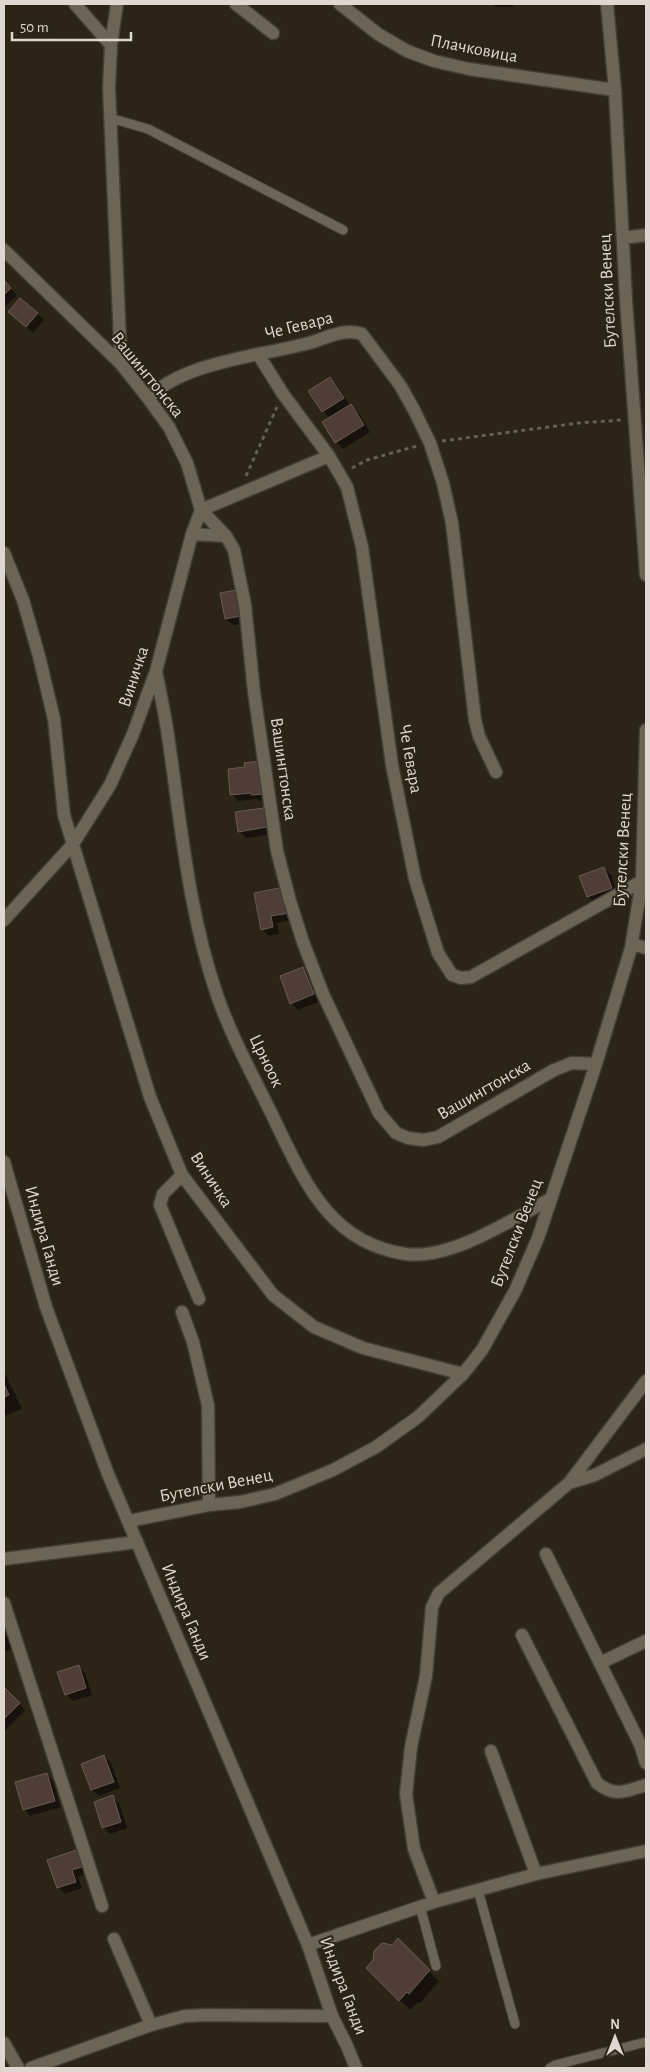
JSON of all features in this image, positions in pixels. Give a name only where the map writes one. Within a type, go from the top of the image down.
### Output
[{"type":"street","points":[[75,4],[111,45]]},
{"type":"street","points":[[117,4],[111,45],[110,118],[121,364]]},
{"type":"street","points":[[236,4],[273,33]]},
{"type":"street","name":"Плачковица","points":[[340,4],[378,34],[407,52],[434,61],[469,69],[615,90]]},
{"type":"street","name":"Бутелски Венец","points":[[606,4],[615,90],[634,420],[646,575]]},
{"type":"street","points":[[623,238],[646,235]]},
{"type":"street","name":"Вашингтонска","points":[[4,250],[121,364],[148,398],[169,427],[186,463],[201,510],[226,536],[234,550],[246,605],[254,692],[277,851],[290,901],[323,994],[379,1113],[396,1133],[408,1138],[423,1140],[438,1137],[554,1070],[572,1063],[596,1064]]},
{"type":"street","name":"Че Гевара","points":[[148,398],[164,386],[226,361],[295,347],[346,332],[362,334],[400,384],[430,443],[443,483],[452,523],[475,720],[478,736],[496,772]]},
{"type":"street","name":"Че Гевара","points":[[258,354],[283,394],[329,456],[347,487],[362,547],[392,765],[415,879],[438,953],[452,974],[461,978],[471,977],[642,881]]},
{"type":"street","points":[[201,510],[329,456]]},
{"type":"street","name":"Виничка","points":[[4,920],[73,844],[110,785],[133,734],[156,670],[192,534],[201,510]]},
{"type":"street","points":[[192,534],[226,536]]},
{"type":"street","name":"Виничка","points":[[4,553],[23,600],[54,719],[64,815],[150,1097],[182,1175],[273,1295],[314,1327],[363,1348],[463,1374]]},
{"type":"street","name":"Црноок","points":[[156,670],[168,734],[188,881],[217,996],[240,1051],[303,1178],[318,1201],[345,1230],[376,1247],[406,1254],[433,1254],[483,1234],[550,1199]]},
{"type":"street","name":"Бутелски Венец","points":[[129,1521],[209,1505],[240,1502],[275,1494],[333,1470],[376,1447],[418,1417],[463,1374],[482,1350],[515,1291],[538,1238],[596,1064],[632,944],[642,881],[646,730]]},
{"type":"street","points":[[632,944],[646,948]]},
{"type":"street","name":"Индира Ганди","points":[[4,1162],[46,1307],[108,1474],[308,1945],[332,2016],[356,2068]]},
{"type":"street","points":[[182,1175],[163,1194],[160,1205],[198,1299]]},
{"type":"street","points":[[182,1312],[193,1342],[208,1405],[209,1505]]},
{"type":"street","points":[[434,1902],[414,1849],[406,1794],[411,1747],[426,1676],[432,1607],[439,1593],[569,1483],[646,1381]]},
{"type":"street","points":[[569,1483],[595,1475],[646,1449]]},
{"type":"street","points":[[4,1559],[137,1542]]},
{"type":"street","points":[[546,1554],[640,1744],[646,1763]]},
{"type":"street","points":[[4,1603],[102,1906]]},
{"type":"street","points":[[522,1635],[597,1783],[607,1792],[619,1793],[646,1785]]},
{"type":"street","points":[[600,1663],[646,1641]]},
{"type":"street","points":[[491,1751],[536,1874]]},
{"type":"street","points":[[308,1945],[434,1902],[536,1874],[646,1851]]},
{"type":"street","points":[[114,1939],[151,2025]]},
{"type":"street","points":[[31,2068],[151,2025],[185,2016],[332,2016]]},
{"type":"street","points":[[4,2043],[18,2068]]},
{"type":"lane","points":[[110,118],[148,130],[343,230]]},
{"type":"lane","points":[[478,1890],[515,2024]]},
{"type":"lane","points":[[420,1906],[436,1966]]},
{"type":"lane","points":[[550,2068],[555,2065],[646,2042]]},
{"type":"path","points":[[237,495],[283,394]]},
{"type":"path","points":[[340,474],[367,460],[398,450],[430,443],[579,423],[634,420]]},
{"type":"building","points":[[4,280],[11,288],[4,295]]},
{"type":"building","points":[[20,298],[38,313],[26,327],[8,312]]},
{"type":"building","points":[[330,377],[344,398],[322,412],[308,391]]},
{"type":"building","points":[[351,404],[364,425],[335,443],[322,422]]},
{"type":"building","points":[[236,590],[241,616],[225,619],[220,593]]},
{"type":"building","points":[[261,761],[264,794],[230,795],[228,769],[245,767],[244,763]]},
{"type":"building","points":[[264,808],[267,827],[238,832],[235,812]]},
{"type":"building","points":[[604,867],[612,888],[587,897],[579,876]]},
{"type":"building","points":[[284,887],[289,913],[271,916],[273,927],[261,930],[254,893]]},
{"type":"building","points":[[303,967],[314,994],[290,1004],[280,976]]},
{"type":"building","points":[[4,1384],[9,1395],[4,1397]]},
{"type":"building","points":[[79,1665],[86,1688],[65,1695],[57,1672]]},
{"type":"building","points":[[4,1687],[20,1703],[4,1719]]},
{"type":"building","points":[[104,1755],[114,1782],[91,1790],[81,1764]]},
{"type":"building","points":[[47,1773],[55,1801],[23,1810],[15,1782]]},
{"type":"building","points":[[113,1795],[121,1822],[102,1828],[94,1802]]},
{"type":"building","points":[[82,1848],[88,1865],[72,1870],[76,1882],[57,1888],[47,1860]]},
{"type":"building","points":[[398,1938],[430,1970],[409,1994],[407,1992],[399,2001],[366,1968],[373,1960],[374,1951],[382,1943],[392,1945]]}]
